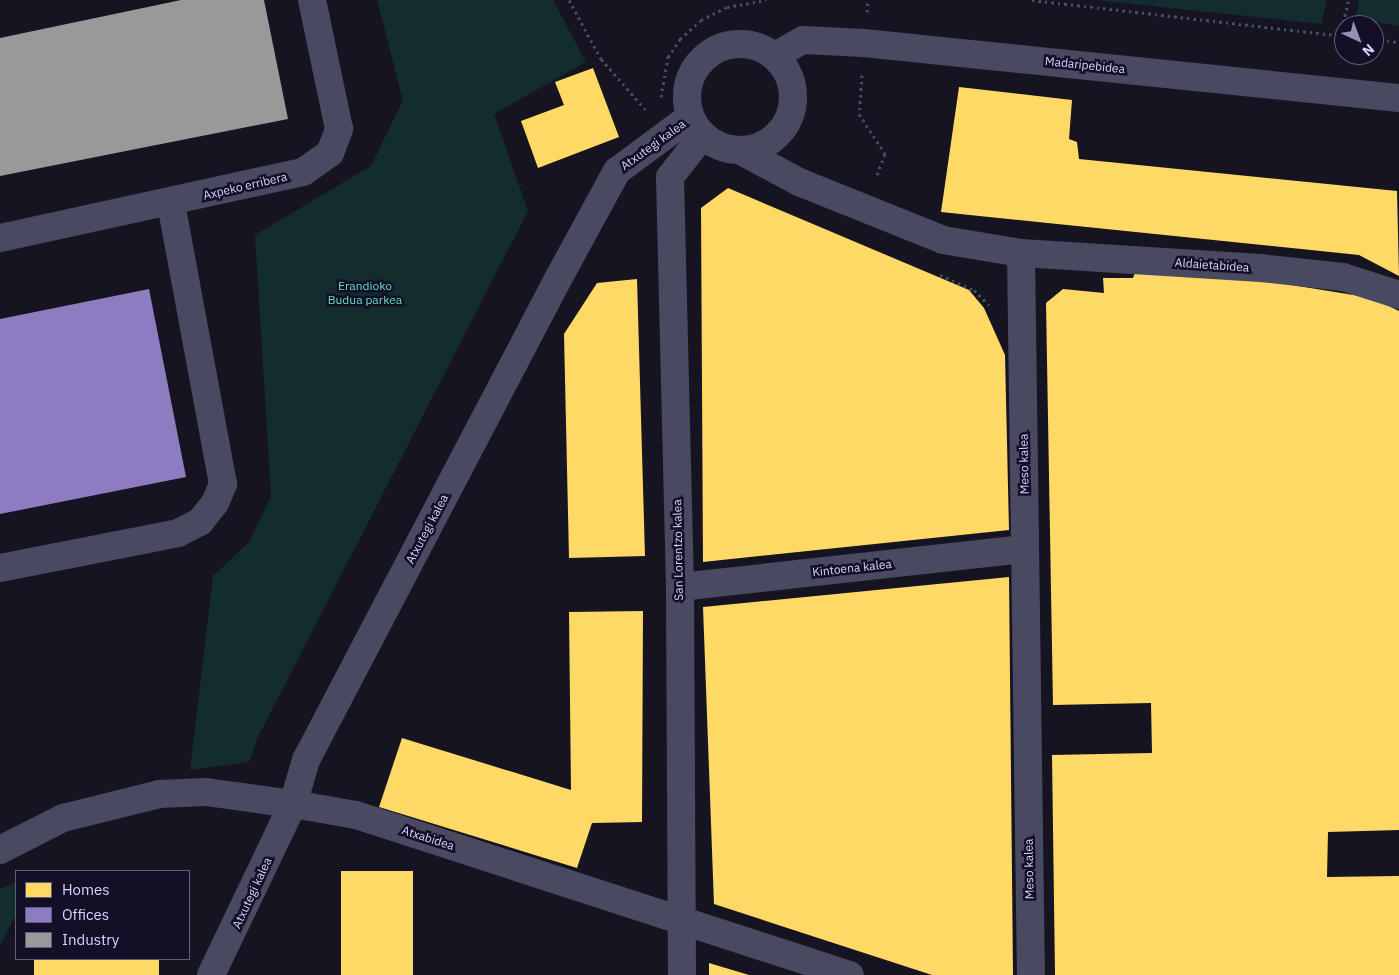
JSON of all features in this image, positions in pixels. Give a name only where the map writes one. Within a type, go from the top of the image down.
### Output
[{"type":"street","name":"Axpeko erribera","points":[[0,238],[171,203],[303,172],[330,153],[339,129],[312,0]]},
{"type":"street","name":"Madaripebidea","points":[[775,56],[803,40],[864,43],[1399,98]]},
{"type":"street","points":[[741,151],[759,148],[775,138],[787,124],[794,106],[793,88],[787,71],[775,56],[747,44],[731,44],[716,49],[703,59],[688,86],[696,126],[720,147],[741,151],[799,182],[943,240],[1021,253]]},
{"type":"street","name":"San Lorentzo kalea","points":[[682,975],[680,588],[670,177],[696,126]]},
{"type":"street","name":"Atxutegi kalea","points":[[211,975],[293,804],[306,760],[558,279],[618,171],[696,126]]},
{"type":"street","points":[[0,568],[178,533],[200,522],[216,503],[223,484],[171,203]]},
{"type":"street","name":"Aldaietabidea","points":[[1021,253],[1261,268],[1343,277],[1399,295]]},
{"type":"street","name":"Meso kalea","points":[[1021,253],[1031,975]]},
{"type":"street","name":"Kintoena kalea","points":[[680,588],[1024,549]]},
{"type":"street","name":"Atxabidea","points":[[0,850],[63,818],[159,794],[206,792],[293,804],[356,815],[682,918],[850,975]]},
{"type":"path","points":[[569,0],[601,59],[652,118]]},
{"type":"path","points":[[660,102],[668,56],[680,39],[701,20],[726,7],[766,0]]},
{"type":"path","points":[[1032,0],[1334,35]]},
{"type":"path","points":[[1346,15],[1349,0]]},
{"type":"path","points":[[1384,40],[1399,42]]},
{"type":"green space","name":"Erandioko Budua parkea","points":[[377,0],[553,0],[586,62],[494,114],[528,211],[258,737],[249,762],[190,770],[213,576],[249,542],[271,496],[255,235],[371,166],[403,100]]},
{"type":"green space","points":[[1095,0],[1327,0],[1321,24]]},
{"type":"green space","points":[[1359,0],[1399,0],[1399,26],[1384,24],[1384,15],[1357,15]]},
{"type":"green space","points":[[15,882],[15,916],[0,946],[0,889]]},
{"type":"building: Homes","points":[[593,68],[619,137],[538,168],[521,121],[564,105],[555,82]]},
{"type":"building: Homes","points":[[959,87],[1072,100],[1069,139],[1077,142],[1079,159],[1397,191],[1399,276],[1359,255],[941,212]]},
{"type":"building: Homes","points":[[728,188],[969,290],[984,308],[1005,355],[1009,530],[703,562],[701,208]]},
{"type":"building: Homes","points":[[1136,270],[1261,280],[1372,298],[1399,311],[1399,830],[1328,832],[1327,877],[1399,876],[1399,975],[1055,975],[1052,755],[1152,753],[1151,703],[1053,705],[1046,303],[1063,289],[1104,293],[1103,278],[1133,278]]},
{"type":"building: Homes","points":[[637,279],[645,556],[569,558],[564,334],[597,283]]},
{"type":"building: Homes","points":[[1009,577],[1013,975],[932,975],[714,904],[703,607]]},
{"type":"building: Homes","points":[[643,611],[642,822],[592,823],[577,868],[379,807],[402,738],[571,790],[569,612]]},
{"type":"building: Homes","points":[[341,871],[413,871],[413,975],[341,975]]},
{"type":"building: Homes","points":[[34,960],[159,960],[159,975],[34,975]]},
{"type":"building: Homes","points":[[709,963],[749,975],[709,975]]},
{"type":"building: Offices","points":[[149,289],[186,477],[0,514],[0,319]]},
{"type":"building: Industry","points":[[181,0],[264,0],[288,119],[0,176],[0,38]]}]
